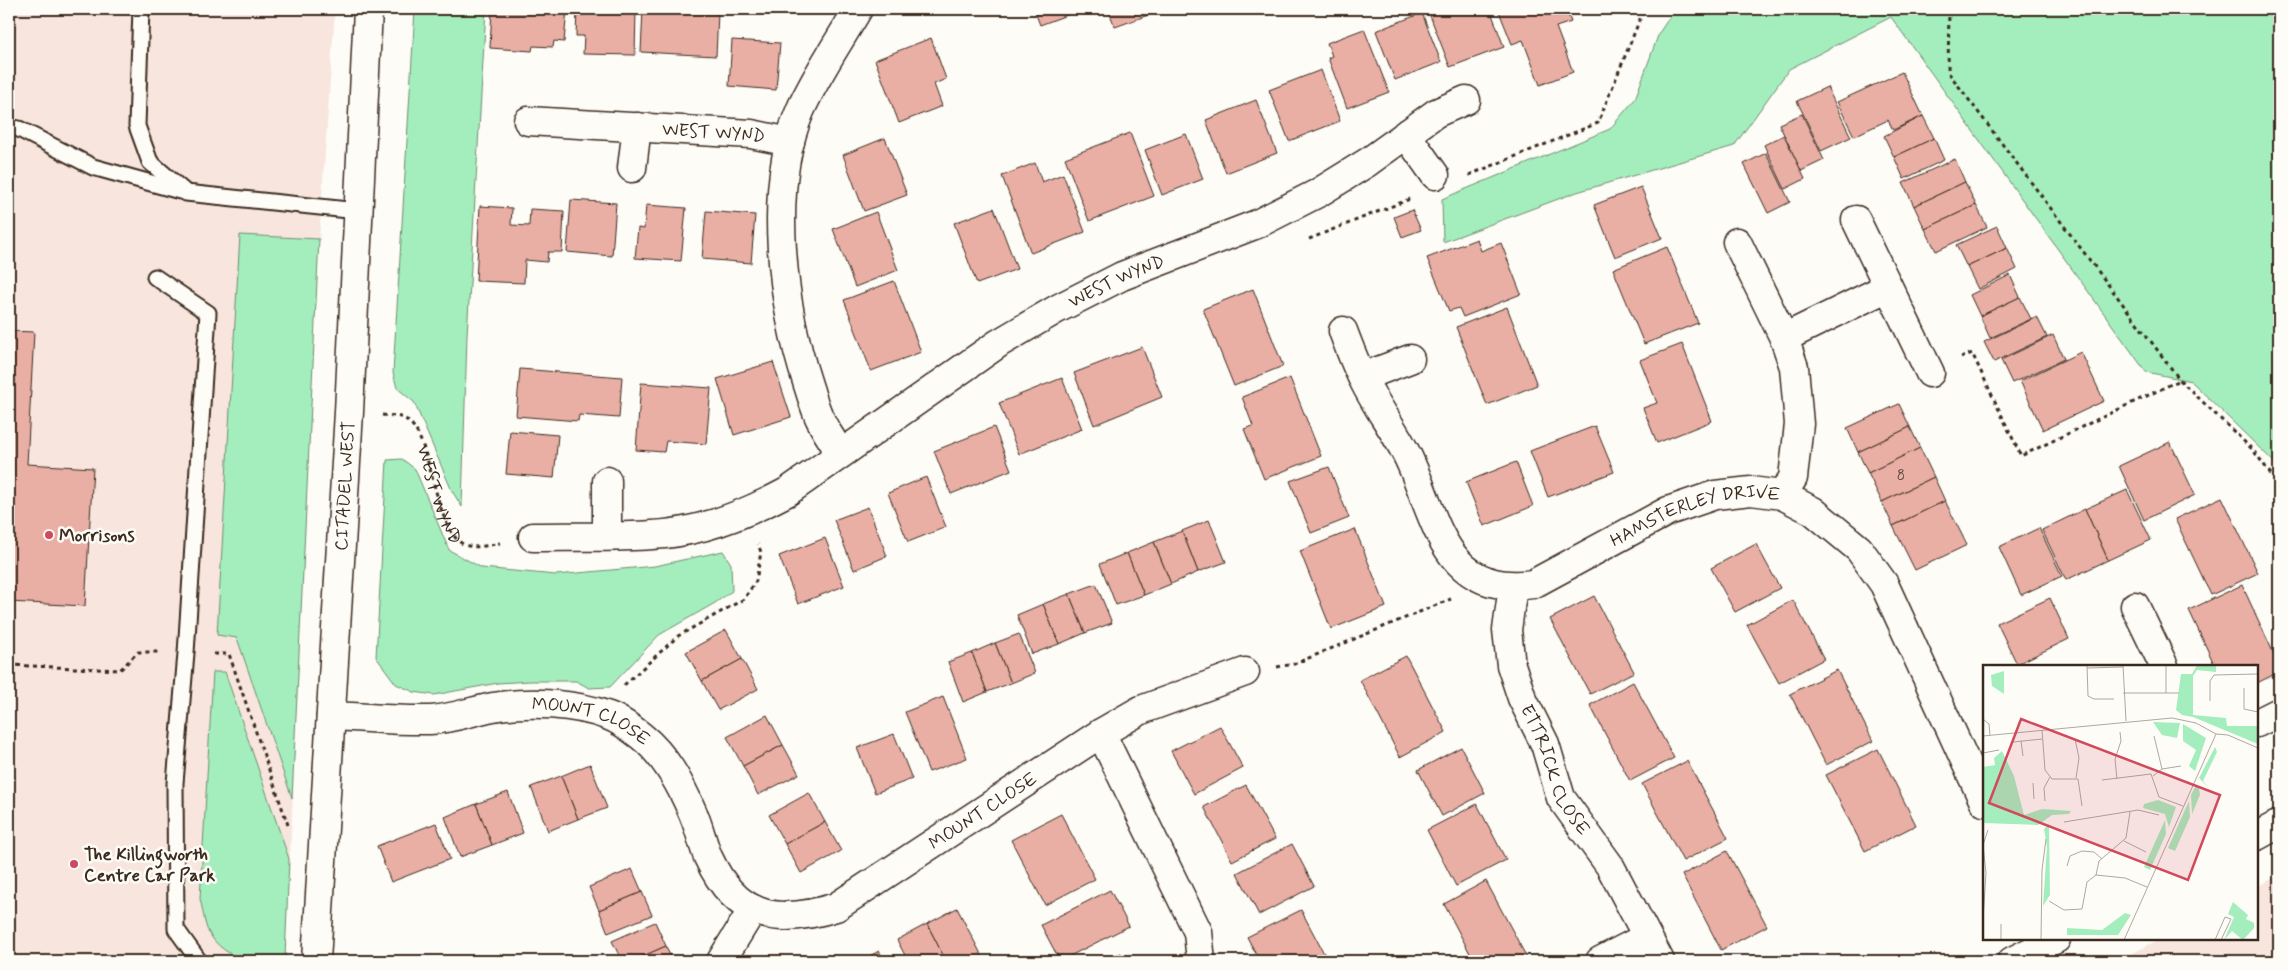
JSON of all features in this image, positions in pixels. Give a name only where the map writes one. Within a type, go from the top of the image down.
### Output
[{"type":"street","name":"CITADEL WEST","points":[[316,961],[349,412],[368,9]]},
{"type":"street","name":"WEST WYND","points":[[840,453],[820,420],[795,341],[786,285],[780,217],[782,182],[790,142],[800,111],[858,9]]},
{"type":"street","name":"WEST WYND","points":[[533,536],[654,535],[721,521],[746,513],[787,492],[840,453],[999,344],[1057,308],[1122,276],[1257,224],[1318,194],[1436,113],[1466,100]]},
{"type":"street","name":"WEST WYND","points":[[528,121],[751,134],[790,142]]},
{"type":"street","name":"WEST WYND","points":[[632,168],[637,127]]},
{"type":"street","points":[[1406,134],[1448,177]]},
{"type":"street","points":[[1856,220],[1930,373]]},
{"type":"street","points":[[1737,242],[1784,338],[1794,367],[1799,424],[1793,478],[1782,495]]},
{"type":"street","points":[[1784,338],[1888,287]]},
{"type":"street","points":[[1343,331],[1362,377],[1408,457],[1434,524],[1446,544],[1467,570],[1502,584]]},
{"type":"street","points":[[1362,377],[1410,358]]},
{"type":"street","points":[[607,481],[607,536]]},
{"type":"street","name":"HAMSTERLEY DRIVE","points":[[1502,584],[1533,584],[1668,511],[1715,495],[1751,491],[1782,495],[1813,511],[1859,549],[1884,584],[1983,800]]},
{"type":"street","name":"ETTRICK CLOSE","points":[[1502,584],[1511,666],[1522,698],[1545,744],[1561,798],[1610,866],[1660,961]]},
{"type":"street","points":[[2134,606],[2164,665]]},
{"type":"street","name":"MOUNT CLOSE","points":[[331,716],[431,720],[496,707],[540,704],[582,708],[611,716],[642,737],[662,757],[693,812],[700,836],[720,880],[736,898],[753,909],[781,918],[811,915],[836,907],[1100,733],[1140,710],[1245,672]]},
{"type":"street","points":[[2258,722],[2279,712]]},
{"type":"street","points":[[1100,733],[1198,932],[1201,961]]},
{"type":"street","points":[[2258,835],[2279,824]]},
{"type":"street","points":[[721,961],[753,909]]},
{"type":"street","points":[[1600,961],[1647,937]]},
{"type":"street","points":[[2012,961],[2049,940]]},
{"type":"lane","points":[[141,9],[137,126],[150,162],[186,193]]},
{"type":"lane","points":[[9,127],[20,129],[93,167],[186,193],[358,211]]},
{"type":"lane","points":[[155,277],[208,313],[186,653],[175,782],[176,930],[199,961]]},
{"type":"path","points":[[1448,177],[1598,123],[1644,9]]},
{"type":"path","points":[[1949,9],[1948,72],[2180,380],[2253,450],[2279,486]]},
{"type":"path","points":[[1305,241],[1415,196]]},
{"type":"path","points":[[1930,373],[1972,353],[2020,456],[2180,380]]},
{"type":"path","name":"WEST WYND","points":[[349,412],[400,416],[409,421],[418,434],[446,520],[455,536],[465,545],[480,547],[533,536]]},
{"type":"path","points":[[611,716],[620,689],[678,636],[744,599],[756,581],[761,552],[746,513]]},
{"type":"path","points":[[1245,672],[1294,664],[1502,584]]},
{"type":"path","points":[[9,665],[120,670],[138,652],[229,654],[290,830]]},
{"type":"shaded area","points":[[9,9],[335,9],[319,239],[285,961],[9,961]]},
{"type":"shaded area","points":[[2279,875],[2279,961],[2118,961],[2158,940],[2258,940],[2258,886]]},
{"type":"green space","points":[[415,9],[486,9],[467,335],[462,507],[452,491],[414,402],[397,388],[393,373]]},
{"type":"green space","points":[[1675,9],[2279,9],[2279,467],[2191,381],[2146,372],[1891,17],[1789,69],[1734,146],[1577,192],[1443,242],[1442,199],[1610,129],[1635,99],[1659,33]]},
{"type":"green space","points":[[240,235],[319,239],[292,798],[237,638],[217,635]]},
{"type":"green space","points":[[402,459],[415,469],[449,550],[482,568],[556,575],[655,566],[723,551],[731,564],[732,591],[715,603],[659,635],[610,687],[589,688],[576,681],[530,681],[498,683],[434,695],[414,692],[396,684],[376,657],[387,460]]},
{"type":"green space","points":[[213,672],[225,672],[289,859],[285,958],[264,961],[242,959],[224,949],[216,942],[207,929],[200,899]]},
{"type":"building","points":[[492,9],[567,9],[564,42],[554,41],[553,47],[533,46],[532,51],[490,48]]},
{"type":"building","points":[[577,9],[636,9],[635,55],[583,54],[584,36],[576,36]]},
{"type":"building","points":[[643,9],[718,13],[716,56],[641,52]]},
{"type":"building","points":[[1034,9],[1083,9],[1040,25]]},
{"type":"building","points":[[1108,9],[1149,9],[1151,14],[1115,27]]},
{"type":"building","points":[[1441,9],[1490,9],[1504,47],[1450,67],[1429,13]]},
{"type":"building","points":[[1498,9],[1566,9],[1571,22],[1556,27],[1573,72],[1540,85],[1523,40],[1512,44]]},
{"type":"building","points":[[1422,13],[1441,62],[1395,80],[1376,31]]},
{"type":"building","points":[[1364,29],[1389,92],[1347,108],[1328,58],[1332,56],[1327,43]]},
{"type":"building","points":[[931,38],[946,79],[934,84],[942,106],[899,123],[875,60]]},
{"type":"building","points":[[732,40],[780,43],[776,90],[729,86]]},
{"type":"building","points":[[1321,70],[1340,121],[1289,141],[1269,90]]},
{"type":"building","points":[[1902,72],[1923,116],[1893,130],[1888,120],[1854,136],[1837,102]]},
{"type":"building","points":[[1827,87],[1851,137],[1821,151],[1797,101]]},
{"type":"building","points":[[1256,100],[1277,153],[1226,173],[1206,120]]},
{"type":"building","points":[[1802,114],[1824,160],[1801,171],[1779,124]]},
{"type":"building","points":[[1923,116],[1934,138],[1894,157],[1884,136]]},
{"type":"building","points":[[1130,133],[1154,196],[1089,221],[1065,158]]},
{"type":"building","points":[[1186,134],[1203,179],[1162,195],[1145,150]]},
{"type":"building","points":[[1784,135],[1805,179],[1785,189],[1764,145]]},
{"type":"building","points":[[885,138],[907,195],[864,211],[843,155]]},
{"type":"building","points":[[1934,138],[1944,160],[1904,179],[1894,157]]},
{"type":"building","points":[[1766,153],[1790,202],[1768,213],[1744,164]]},
{"type":"building","points":[[1955,159],[1965,182],[1914,206],[1903,183]]},
{"type":"building","points":[[1035,163],[1042,182],[1063,174],[1085,232],[1031,253],[1002,176]]},
{"type":"building","points":[[1965,182],[1976,205],[1925,229],[1914,206]]},
{"type":"building","points":[[1641,187],[1662,238],[1615,257],[1594,205]]},
{"type":"building","points":[[571,200],[616,203],[612,256],[567,252]]},
{"type":"building","points":[[646,205],[686,208],[681,261],[635,258],[638,228],[644,229]]},
{"type":"building","points":[[1976,205],[1987,227],[1936,251],[1925,229]]},
{"type":"building","points":[[480,206],[512,208],[511,225],[529,226],[530,209],[564,211],[562,252],[548,252],[547,262],[525,260],[524,283],[476,281]]},
{"type":"building","points":[[994,208],[1017,269],[977,284],[954,223]]},
{"type":"building","points":[[1412,210],[1421,230],[1402,237],[1394,217]]},
{"type":"building","points":[[706,211],[755,215],[751,263],[702,259]]},
{"type":"building","points":[[876,212],[898,270],[855,287],[833,229]]},
{"type":"building","points":[[1997,226],[2007,248],[1967,267],[1956,245]]},
{"type":"building","points":[[1477,239],[1481,251],[1501,243],[1521,294],[1463,317],[1459,308],[1449,311],[1427,258]]},
{"type":"building","points":[[1667,247],[1698,323],[1644,344],[1613,269]]},
{"type":"building","points":[[2007,248],[2017,269],[1978,289],[1967,267]]},
{"type":"building","points":[[2010,275],[2020,297],[1980,316],[1970,295]]},
{"type":"building","points":[[894,281],[921,352],[871,371],[844,300]]},
{"type":"building","points":[[1253,289],[1283,366],[1234,386],[1203,309]]},
{"type":"building","points":[[2020,297],[2031,319],[1990,338],[1980,316]]},
{"type":"building","points":[[1507,307],[1537,385],[1487,405],[1456,327]]},
{"type":"building","points":[[2037,317],[2047,337],[1994,362],[1984,342]]},
{"type":"building","name":"Morrisons","points":[[9,331],[34,332],[27,464],[93,468],[85,606],[9,602]]},
{"type":"building","points":[[2053,335],[2064,359],[2012,383],[2001,360]]},
{"type":"building","points":[[1682,344],[1712,421],[1657,443],[1643,408],[1657,403],[1640,360]]},
{"type":"building","points":[[1142,347],[1162,397],[1094,425],[1074,373]]},
{"type":"building","points":[[2081,352],[2104,401],[2043,430],[2020,381]]},
{"type":"building","points":[[773,362],[791,417],[734,435],[717,379]]},
{"type":"building","points":[[520,369],[622,377],[619,418],[579,415],[578,421],[516,416]]},
{"type":"building","points":[[1062,378],[1082,429],[1019,454],[999,403]]},
{"type":"building","points":[[1290,378],[1321,456],[1264,479],[1244,429],[1253,426],[1242,397]]},
{"type":"building","points":[[641,383],[711,388],[706,444],[666,441],[664,452],[636,450]]},
{"type":"building","points":[[1899,404],[1910,427],[1858,452],[1847,428]]},
{"type":"building","points":[[1595,426],[1614,472],[1548,497],[1530,451]]},
{"type":"building","points":[[994,427],[1011,470],[951,494],[934,451]]},
{"type":"building","points":[[1910,427],[1920,448],[1868,473],[1858,452]]},
{"type":"building","points":[[510,431],[558,435],[554,478],[506,474]]},
{"type":"building","points":[[2170,442],[2195,495],[2144,520],[2119,466]]},
{"type":"building","points":[[1920,448],[1934,477],[1882,502],[1868,473]]},
{"type":"building","points":[[1516,462],[1533,506],[1484,526],[1466,482]]},
{"type":"building","points":[[1329,467],[1349,518],[1311,533],[1290,481]]},
{"type":"building","points":[[926,477],[946,527],[908,542],[888,493]]},
{"type":"building","points":[[1934,477],[1945,501],[1893,526],[1882,502]]},
{"type":"building","points":[[2127,490],[2151,540],[2108,560],[2085,509]]},
{"type":"building","points":[[2222,497],[2258,573],[2211,595],[2175,519]]},
{"type":"building","points":[[1945,501],[1967,545],[1915,570],[1893,526]]},
{"type":"building","points":[[868,507],[887,556],[854,570],[834,520]]},
{"type":"building","points":[[2085,509],[2108,560],[2066,580],[2042,530]]},
{"type":"building","points":[[1209,520],[1226,562],[1198,572],[1182,531]]},
{"type":"building","points":[[2039,528],[2062,576],[2021,595],[1999,547]]},
{"type":"building","points":[[1355,529],[1386,607],[1331,629],[1300,551]]},
{"type":"building","points":[[1182,531],[1198,572],[1171,584],[1154,542]]},
{"type":"building","points":[[825,538],[844,586],[798,604],[779,556]]},
{"type":"building","points":[[1154,542],[1171,584],[1144,595],[1127,553]]},
{"type":"building","points":[[1756,544],[1780,588],[1735,612],[1711,568]]},
{"type":"building","points":[[1127,553],[1144,595],[1116,605],[1100,564]]},
{"type":"building","points":[[1096,584],[1112,623],[1085,633],[1069,594]]},
{"type":"building","points":[[2242,585],[2279,665],[2279,672],[2258,682],[2258,665],[2215,665],[2189,610]]},
{"type":"building","points":[[1069,594],[1085,633],[1059,644],[1043,604]]},
{"type":"building","points":[[1594,596],[1634,672],[1590,694],[1550,619]]},
{"type":"building","points":[[2050,598],[2069,639],[2017,664],[1997,623]]},
{"type":"building","points":[[1793,600],[1824,659],[1779,683],[1747,625]]},
{"type":"building","points":[[1043,604],[1059,644],[1032,654],[1017,615]]},
{"type":"building","points":[[726,630],[742,659],[702,681],[686,652]]},
{"type":"building","points":[[1019,634],[1035,673],[1011,683],[995,643]]},
{"type":"building","points":[[995,643],[1011,683],[987,692],[972,653]]},
{"type":"building","points":[[972,653],[987,692],[963,702],[948,662]]},
{"type":"building","points":[[1406,656],[1446,732],[1400,757],[1360,680]]},
{"type":"building","points":[[742,659],[758,689],[718,710],[702,681]]},
{"type":"building","points":[[1837,670],[1873,741],[1826,765],[1790,694]]},
{"type":"building","points":[[1633,682],[1674,758],[1630,781],[1590,705]]},
{"type":"building","points":[[943,697],[967,758],[929,772],[905,712]]},
{"type":"building","points":[[767,715],[783,745],[743,766],[727,737]]},
{"type":"building","points":[[1220,726],[1243,768],[1194,794],[1171,751]]},
{"type":"building","points":[[894,734],[912,779],[875,793],[857,748]]},
{"type":"building","points":[[783,745],[799,774],[758,795],[743,766]]},
{"type":"building","points":[[1461,747],[1485,793],[1442,816],[1418,770]]},
{"type":"building","points":[[1878,749],[1916,825],[1865,851],[1826,775]]},
{"type":"building","points":[[1687,761],[1728,838],[1683,861],[1642,784]]},
{"type":"building","points":[[590,764],[607,808],[578,819],[561,776]]},
{"type":"building","points":[[561,776],[578,819],[548,831],[531,787]]},
{"type":"building","points":[[1246,785],[1275,839],[1232,861],[1204,807]]},
{"type":"building","points":[[508,792],[523,833],[492,845],[476,804]]},
{"type":"building","points":[[809,793],[825,822],[785,844],[769,815]]},
{"type":"building","points":[[476,804],[492,845],[460,857],[445,817]]},
{"type":"building","points":[[1477,804],[1506,860],[1456,886],[1427,830]]},
{"type":"building","points":[[1061,814],[1095,879],[1045,905],[1011,840]]},
{"type":"building","points":[[825,822],[841,851],[801,873],[785,844]]},
{"type":"building","points":[[436,823],[450,859],[391,882],[377,846]]},
{"type":"building","points":[[1292,844],[1314,886],[1259,915],[1237,873]]},
{"type":"building","points":[[1727,851],[1767,926],[1721,950],[1682,875]]},
{"type":"building","points":[[632,869],[642,892],[599,910],[589,887]]},
{"type":"building","points":[[1486,881],[1527,958],[1522,961],[1474,961],[1444,904]]},
{"type":"building","points":[[1110,890],[1129,926],[1060,961],[1041,925]]},
{"type":"building","points":[[642,892],[652,915],[608,933],[599,910]]},
{"type":"building","points":[[957,908],[983,958],[976,961],[946,961],[927,924]]},
{"type":"building","points":[[1301,910],[1328,961],[1260,961],[1247,937]]},
{"type":"building","points":[[655,922],[666,946],[632,961],[622,961],[612,941]]},
{"type":"building","points":[[927,924],[946,961],[908,961],[897,940]]},
{"type":"building","points":[[666,946],[672,961],[632,961]]},
{"type":"building","points":[[879,951],[885,961],[860,961]]},
{"type":"building","points":[[1121,953],[1126,961],[1105,961]]},
{"type":"place","name":"Morrisons","points":[[49,535]]},
{"type":"place","name":"The Killingworth Centre Car Park","points":[[74,864]]}]
